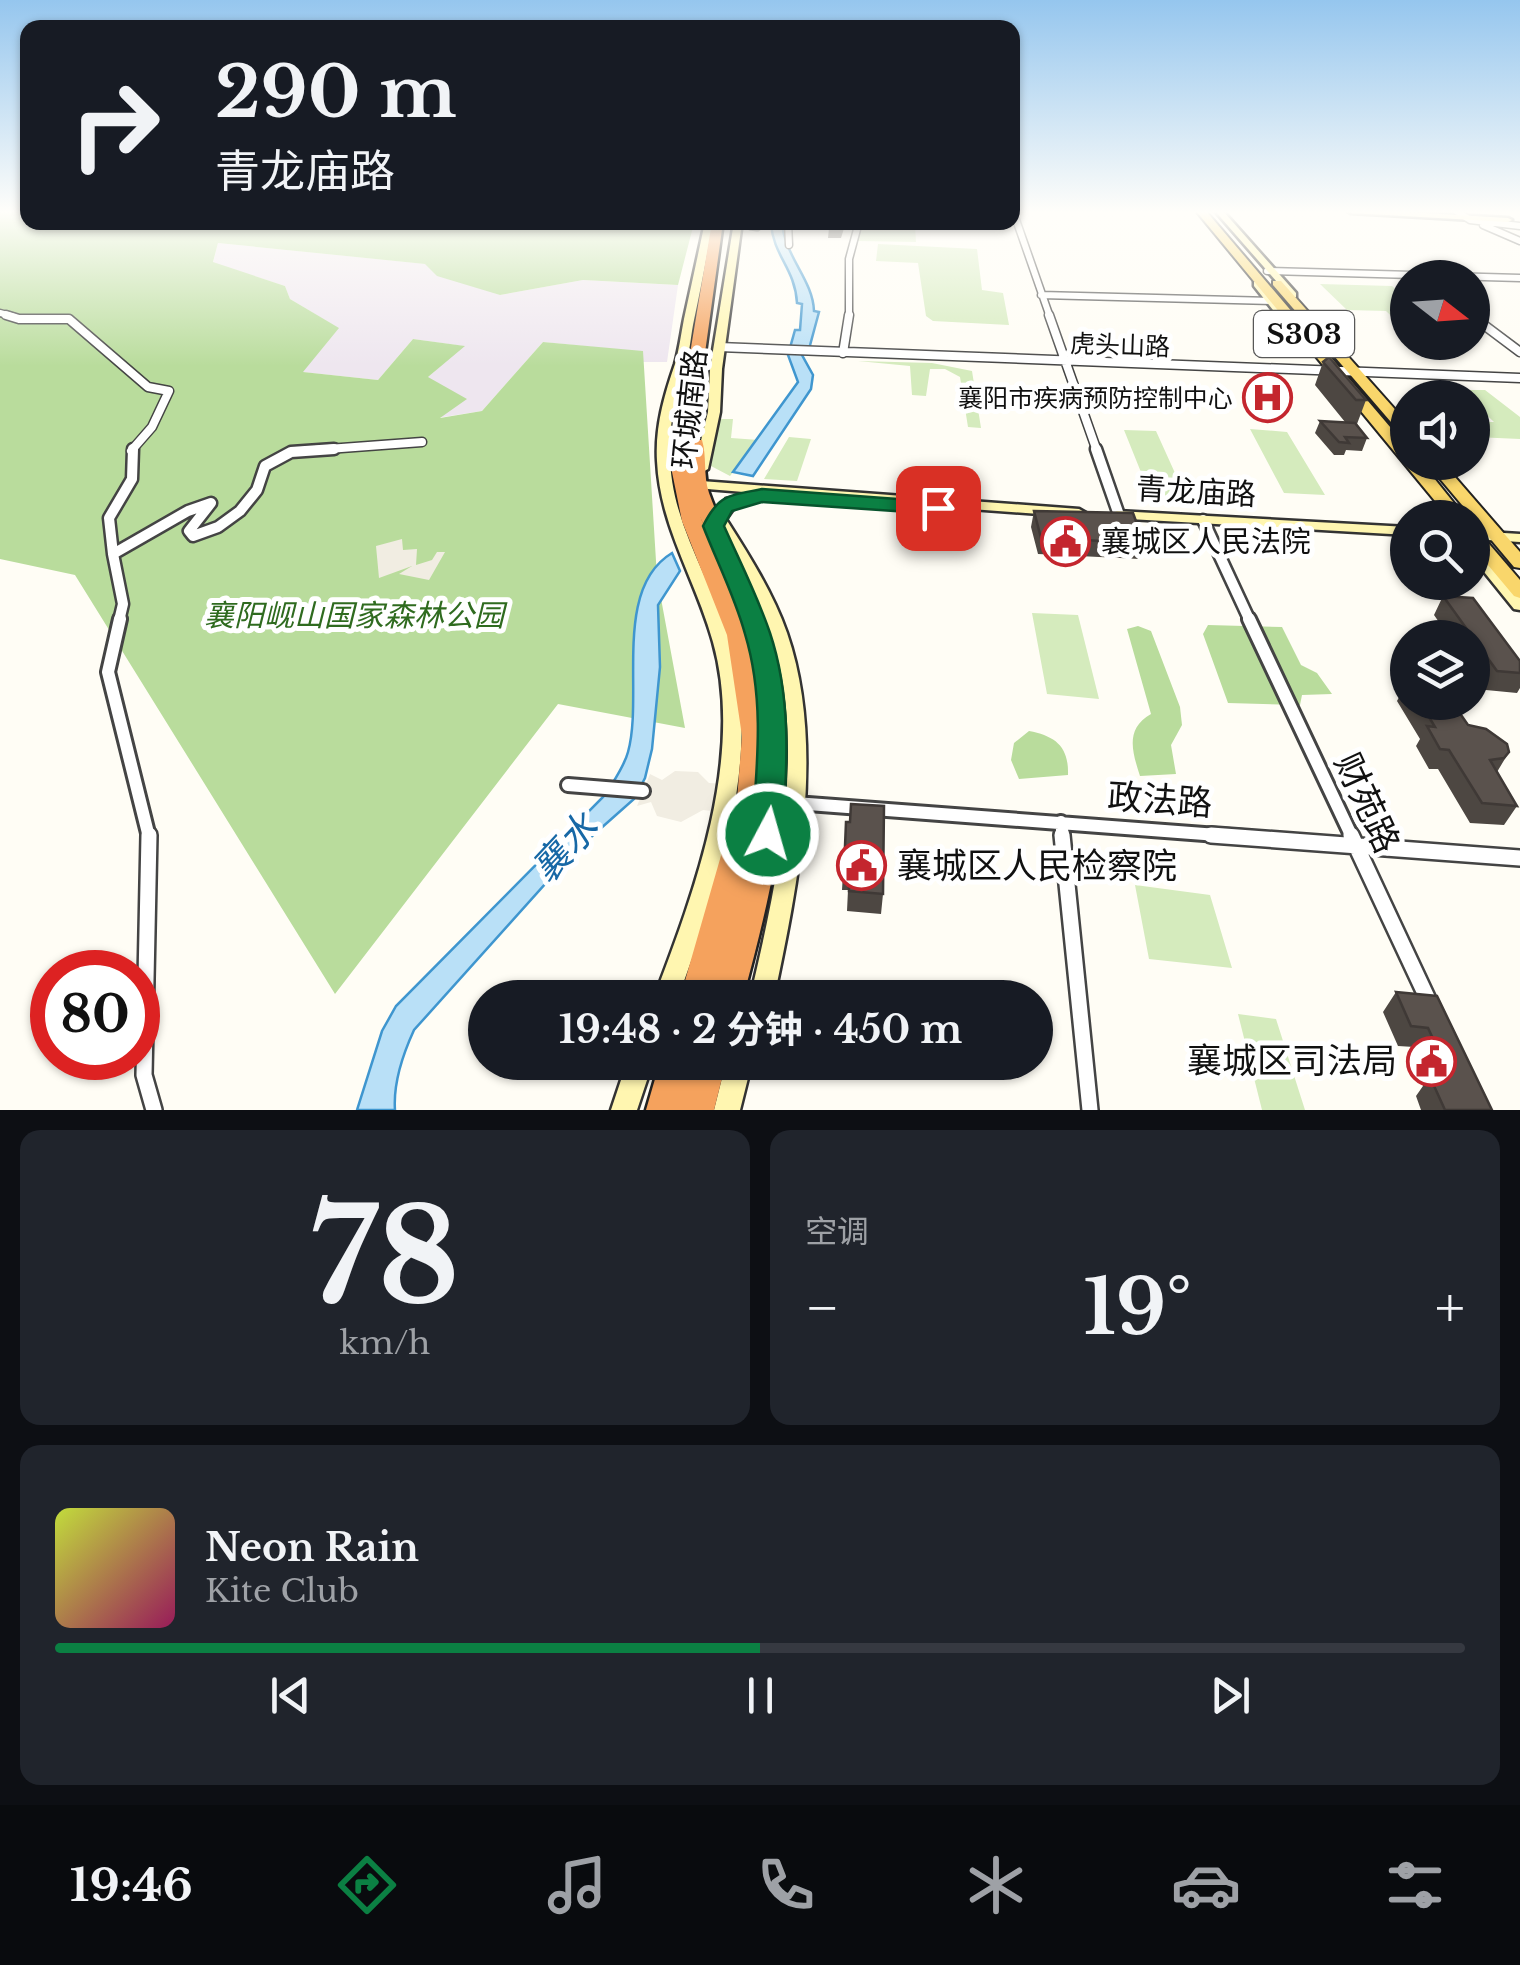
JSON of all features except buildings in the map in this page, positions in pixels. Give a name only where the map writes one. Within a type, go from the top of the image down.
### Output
[{"type":"highway","name":"环城南路","points":[[703,980],[772,802],[754,736],[738,634],[692,521],[702,347],[713,263]]},
{"type":"highway","name":"环城南路","points":[[718,263],[680,467],[694,479],[716,522],[758,633],[770,684],[774,736],[772,802],[763,865],[732,980]]},
{"type":"highway","points":[[664,1110],[672,1080]]},
{"type":"highway","points":[[696,1110],[704,1080]]},
{"type":"main road","name":"S303","points":[[1242,263],[1390,437]]},
{"type":"main road","name":"S303","points":[[1262,263],[1390,409]]},
{"type":"main road","name":"S303","points":[[1427,480],[1443,500]]},
{"type":"main road","points":[[1453,480],[1511,542],[1520,562]]},
{"type":"main road","points":[[1490,561],[1520,592]]},
{"type":"street","points":[[702,347],[707,263]]},
{"type":"street","points":[[671,980],[726,798],[732,714],[720,639],[673,526],[660,468],[672,382],[702,347],[726,263]]},
{"type":"street","points":[[843,353],[849,326],[849,263]]},
{"type":"street","points":[[1030,263],[1112,517]]},
{"type":"street","points":[[1269,271],[1390,275]]},
{"type":"street","points":[[1490,277],[1520,278]]},
{"type":"street","points":[[1040,295],[1274,301]]},
{"type":"street","points":[[0,313],[19,319],[70,320],[148,387],[169,391],[152,426],[132,451],[132,478],[110,518],[123,604],[108,672],[149,826],[144,1075],[154,1110]]},
{"type":"street","points":[[1490,330],[1520,352]]},
{"type":"street","name":"虎头山路","points":[[702,347],[1360,375],[1520,378]]},
{"type":"street","points":[[1334,374],[1432,500]]},
{"type":"street","points":[[114,554],[141,543],[200,504],[211,503],[189,532],[193,536],[229,522],[263,487],[265,466],[276,457],[291,452],[422,442]]},
{"type":"street","points":[[694,479],[755,492]]},
{"type":"street","name":"青龙庙路","points":[[694,479],[755,492],[1086,518]]},
{"type":"street","points":[[716,522],[731,502],[755,492]]},
{"type":"street","name":"青龙庙路","points":[[755,492],[1390,532]]},
{"type":"street","name":"财苑路","points":[[1204,522],[1438,1022]]},
{"type":"street","points":[[1490,568],[1520,606]]},
{"type":"street","points":[[568,785],[643,791]]},
{"type":"street","points":[[726,798],[772,802],[780,922],[766,980]]},
{"type":"street","name":"政法路","points":[[772,802],[1520,858]]},
{"type":"street","points":[[1061,822],[1090,1110]]},
{"type":"street","points":[[624,1110],[634,1080]]},
{"type":"street","points":[[727,1110],[734,1080]]},
{"type":"shaded area","points":[[213,263],[426,264],[500,295],[583,280],[678,285],[667,362],[642,362],[643,352],[543,342],[482,411],[437,418],[466,399],[427,378],[463,346],[413,339],[378,380],[302,372],[338,328],[290,299],[285,286]]},
{"type":"shaded area","points":[[402,539],[403,550],[417,549],[416,565],[432,560],[437,552],[445,552],[429,580],[399,574],[412,566],[379,578],[376,546]]},
{"type":"shaded area","points":[[675,771],[698,772],[709,783],[727,784],[722,812],[703,810],[681,822],[657,816],[651,802],[637,806],[650,774],[662,780]]},
{"type":"green space","name":"襄阳岘山国家森林公园","points":[[0,263],[215,263],[285,286],[290,299],[339,328],[303,372],[378,380],[413,339],[465,346],[428,377],[467,399],[440,418],[482,411],[543,342],[643,351],[657,577],[685,728],[558,704],[335,994],[75,575],[0,559]]},
{"type":"green space","name":"襄阳岘山国家森林公园","points":[[413,263],[684,263],[678,285],[583,280],[500,295],[437,276],[425,264]]},
{"type":"green space","points":[[914,263],[979,263],[982,290],[1003,293],[1009,325],[933,321],[926,316],[918,263]]},
{"type":"green space","points":[[1320,284],[1390,286],[1390,315],[1386,311],[1347,310]]},
{"type":"green space","points":[[858,361],[932,363],[972,371],[981,428],[968,427],[960,377],[945,369],[930,369],[926,396],[912,395],[910,366]]},
{"type":"green space","points":[[1490,394],[1520,417],[1520,439],[1490,438],[1490,422],[1494,422],[1490,418]]},
{"type":"green space","points":[[715,419],[733,419],[731,438],[759,440],[730,476],[711,466]]},
{"type":"green space","points":[[1250,429],[1287,432],[1325,495],[1284,493]]},
{"type":"green space","points":[[1124,430],[1156,431],[1189,504],[1153,502]]},
{"type":"green space","points":[[789,437],[811,439],[797,481],[764,479]]},
{"type":"green space","points":[[1032,613],[1078,615],[1099,699],[1047,694]]},
{"type":"green space","points":[[1208,625],[1282,627],[1301,665],[1317,673],[1332,694],[1302,695],[1300,705],[1228,703],[1203,634]]},
{"type":"green space","points":[[1138,626],[1151,631],[1180,707],[1182,725],[1171,745],[1176,774],[1140,776],[1135,758],[1134,734],[1151,714],[1127,629]]},
{"type":"green space","points":[[1029,731],[1059,744],[1066,757],[1068,775],[1019,779],[1011,760],[1014,743]]},
{"type":"green space","points":[[1135,885],[1210,895],[1232,968],[1149,959]]},
{"type":"green space","points":[[1238,1014],[1276,1019],[1305,1110],[1262,1110]]},
{"type":"water","points":[[784,263],[796,263],[809,289],[814,311],[819,312],[809,349],[802,355],[813,375],[811,389],[753,476],[733,472],[798,382],[788,355],[795,330],[800,330],[802,304],[797,303]]},
{"type":"water","name":"襄水","points":[[672,553],[680,571],[658,605],[660,667],[652,749],[645,778],[634,799],[573,853],[414,1030],[400,1068],[395,1110],[357,1110],[382,1031],[396,1006],[606,794],[624,763],[632,729],[636,617],[642,591],[654,570]]},
{"type":"place","name":"襄阳市疾病预防控制中心","points":[[1268,398]]},
{"type":"place","name":"襄城区人民法院","points":[[1066,542]]},
{"type":"place","name":"襄城区人民检察院","points":[[862,866]]},
{"type":"place","name":"襄城区司法局","points":[[1432,1061]]},
{"type":"route","points":[[768,834],[774,736],[770,684],[758,633],[714,526],[723,508],[731,502],[762,496],[938,508]]}]
